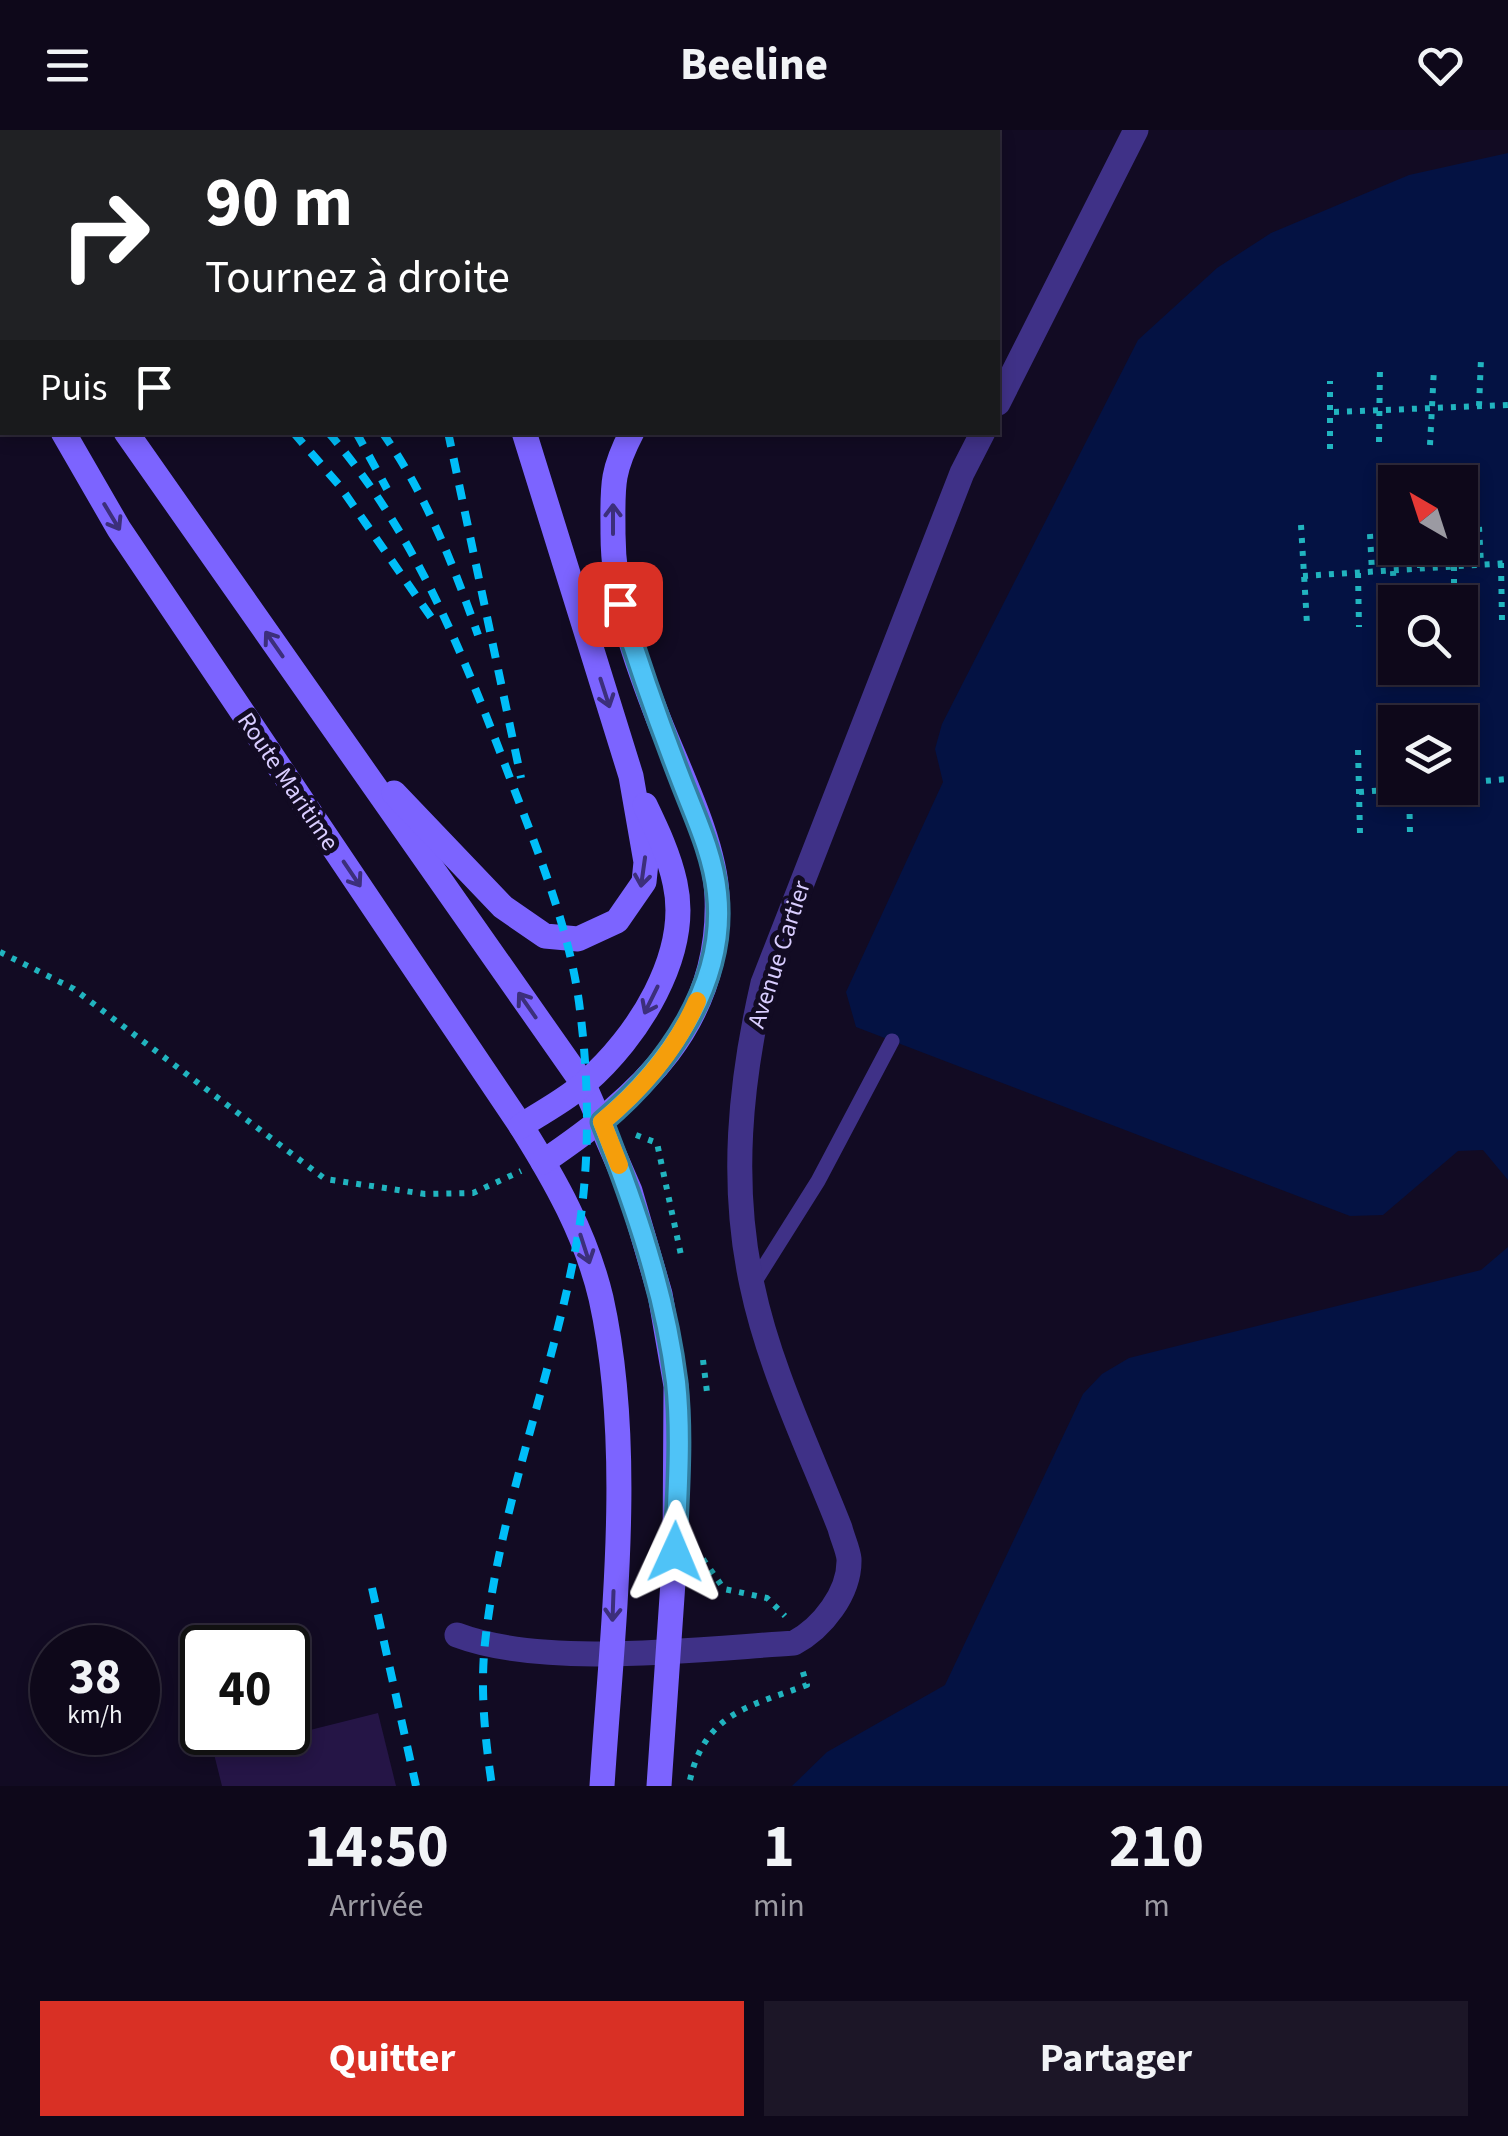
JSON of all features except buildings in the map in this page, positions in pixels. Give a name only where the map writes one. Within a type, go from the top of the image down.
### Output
[{"type":"main road","name":"Route Maritime","points":[[65,435],[120,529],[521,1126]]},
{"type":"main road","points":[[128,435],[584,1084],[630,1191],[660,1294],[676,1386],[675,1552],[659,1786]]},
{"type":"main road","points":[[330,724],[503,907],[545,936],[578,939],[618,920],[644,882],[646,862],[631,776],[525,435]]},
{"type":"main road","points":[[543,1162],[602,1122],[640,1090],[688,1021],[714,942],[718,894],[706,847],[620,604],[612,557],[612,469],[630,435]]},
{"type":"main road","points":[[602,1786],[611,1653],[616,1448],[606,1330],[578,1230],[521,1126],[584,1084],[645,1014],[665,970],[677,923],[676,886],[662,840],[631,776]]},
{"type":"street","points":[[1000,399],[1136,130]]},
{"type":"street","name":"Avenue Cartier","points":[[794,1643],[814,1632],[829,1614],[849,1560],[752,1286],[740,1204],[739,1128],[746,1058],[763,983],[962,474],[982,435]]},
{"type":"street","points":[[456,1636],[484,1646],[611,1653],[794,1643]]},
{"type":"lane","points":[[752,1286],[818,1181],[892,1041]]},
{"type":"path","points":[[1479,406],[1481,358]]},
{"type":"path","points":[[1380,365],[1380,442]]},
{"type":"path","points":[[1430,445],[1434,368]]},
{"type":"path","points":[[1330,381],[1330,449]]},
{"type":"path","points":[[1334,412],[1508,405]]},
{"type":"path","points":[[1301,525],[1307,624]]},
{"type":"path","points":[[1479,527],[1481,564]]},
{"type":"path","points":[[1370,534],[1372,572]]},
{"type":"path","points":[[1302,576],[1504,563],[1502,620]]},
{"type":"path","points":[[1454,566],[1454,585]]},
{"type":"path","points":[[1393,570],[1394,585]]},
{"type":"path","points":[[1358,573],[1359,627]]},
{"type":"path","points":[[1358,750],[1360,834]]},
{"type":"path","points":[[1478,782],[1508,780]]},
{"type":"path","points":[[1359,792],[1378,791]]},
{"type":"path","points":[[1410,833],[1411,805]]},
{"type":"path","points":[[0,952],[74,989],[324,1178],[426,1194],[472,1193],[543,1162]]},
{"type":"path","points":[[602,1122],[656,1142],[684,1271]]},
{"type":"path","points":[[700,1344],[707,1400]]},
{"type":"path","points":[[688,1786],[703,1740],[720,1722],[742,1708],[807,1685],[783,1611],[768,1598],[724,1589],[709,1573],[701,1554]]},
{"type":"shaded area","points":[[1508,153],[1508,1180],[1483,1150],[1458,1151],[1383,1215],[1350,1216],[856,1027],[846,992],[943,782],[935,749],[942,724],[1138,340],[1217,268],[1271,233],[1409,175]]},
{"type":"shaded area","points":[[1508,1247],[1508,1786],[792,1786],[827,1752],[945,1685],[1083,1394],[1102,1374],[1129,1358],[1481,1270]]},
{"type":"railway","points":[[296,435],[339,485],[433,620]]},
{"type":"railway","points":[[330,435],[388,513],[457,646],[553,896],[570,953],[580,1010],[587,1119],[583,1202],[569,1281],[492,1590],[483,1679],[492,1786]]},
{"type":"railway","points":[[358,435],[387,489]]},
{"type":"railway","points":[[384,435],[437,530],[478,635]]},
{"type":"railway","points":[[449,435],[521,778]]},
{"type":"railway","points":[[372,1588],[416,1786]]},
{"type":"slow traffic","points":[[619,1165],[602,1122],[640,1090],[667,1055],[697,1001]]},
{"type":"route","points":[[620,604],[643,678],[706,847],[718,894],[714,942],[703,988],[688,1021],[640,1090],[602,1122],[630,1191],[669,1337],[678,1443],[675,1552]]}]
